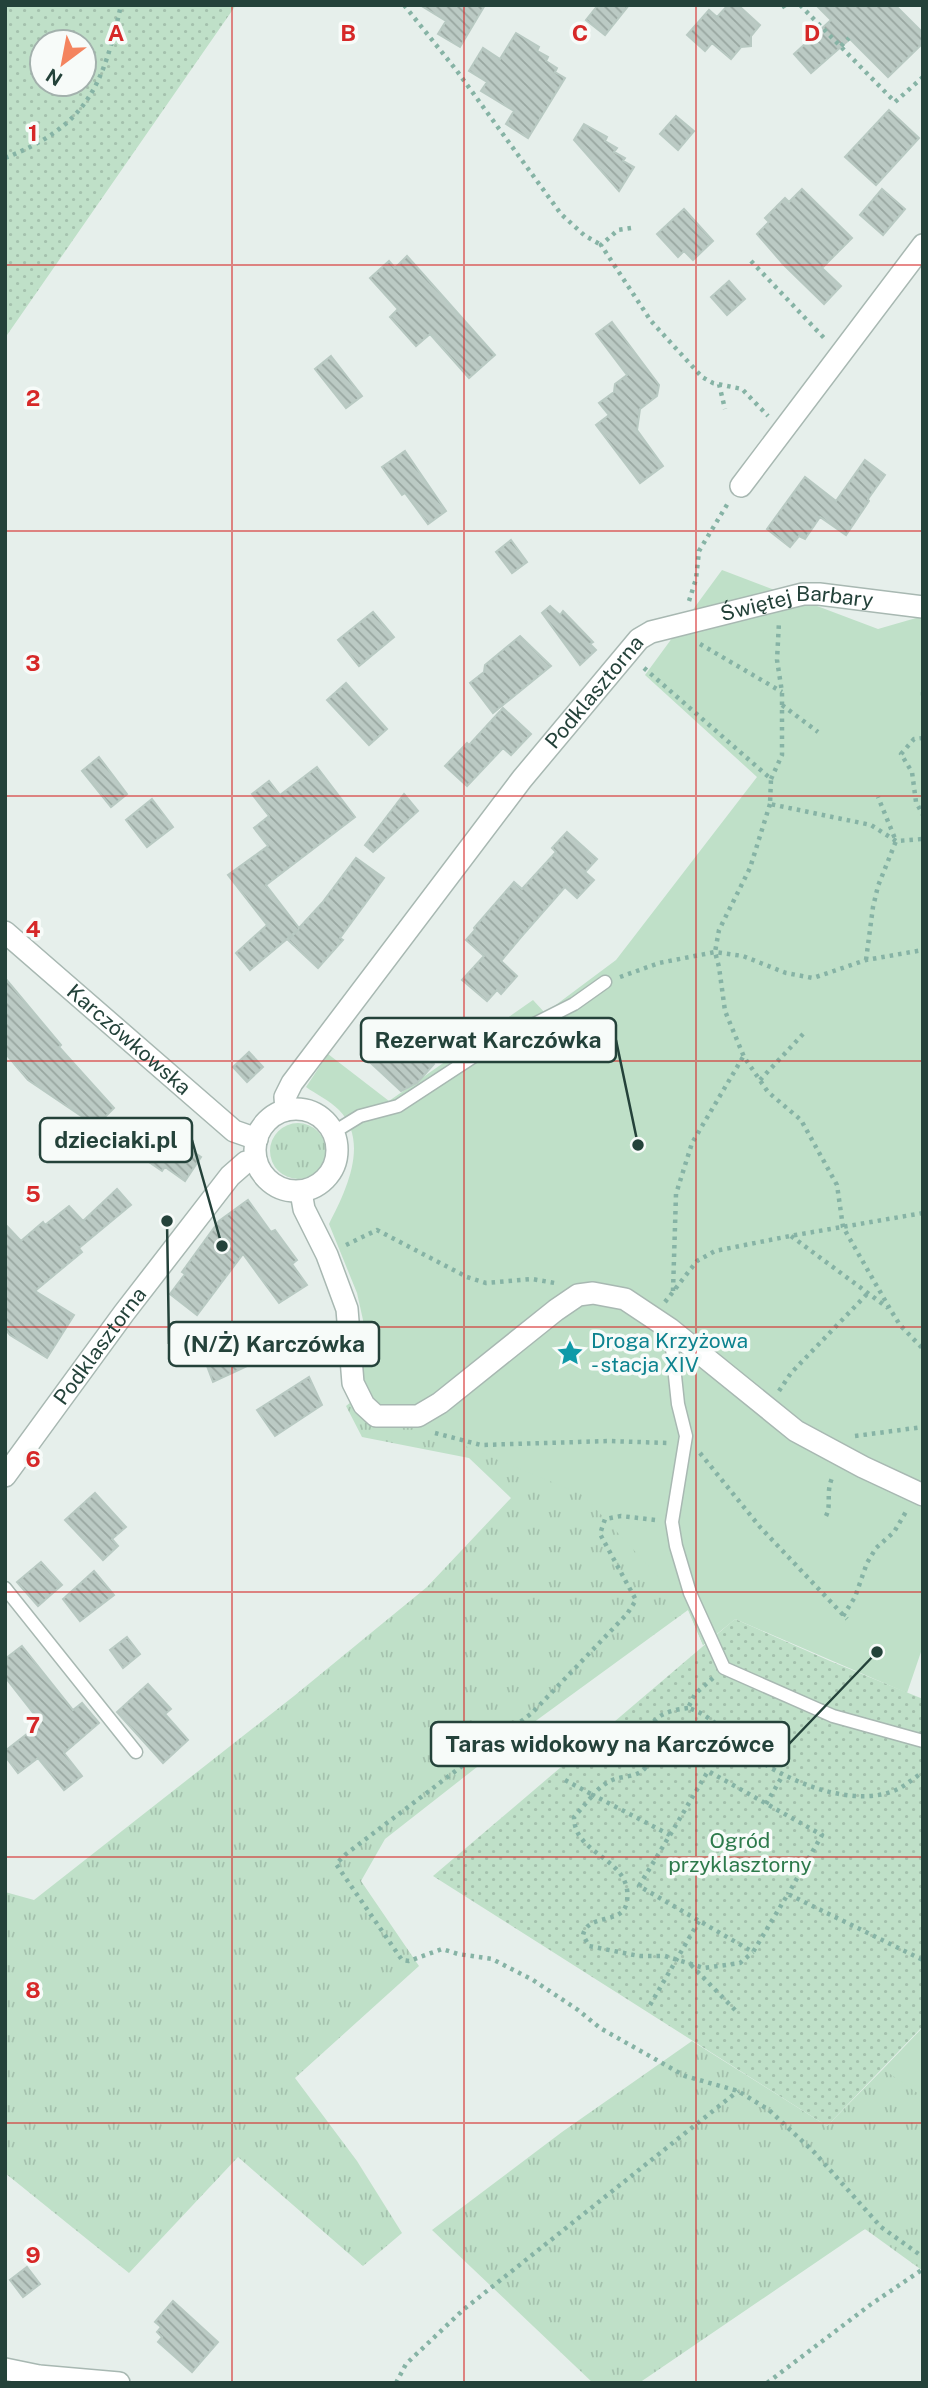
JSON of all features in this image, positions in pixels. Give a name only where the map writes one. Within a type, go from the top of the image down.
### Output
[{"type":"street","points":[[741,486],[923,244]]},
{"type":"street","name":"Świętej Barbary","points":[[672,626],[803,594],[923,607]]},
{"type":"street","name":"Podklasztorna","points":[[5,1476],[124,1313],[230,1176],[256,1149],[265,1123],[286,1111],[285,1097],[292,1083],[522,779],[627,651],[651,632],[672,626]]},
{"type":"street","name":"Karczówkowska","points":[[5,932],[256,1149]]},
{"type":"street","points":[[256,1149],[262,1174],[272,1184],[286,1191],[301,1192],[314,1188],[325,1181],[333,1171],[337,1158],[334,1132],[318,1115],[297,1109],[286,1111]]},
{"type":"street","points":[[301,1192],[304,1209],[327,1255],[347,1309],[353,1383],[364,1405],[376,1416],[418,1416],[440,1404],[556,1310],[578,1295],[593,1293],[625,1299],[653,1316],[796,1431],[923,1495]]},
{"type":"street","points":[[5,2369],[39,2376],[119,2383]]},
{"type":"lane","points":[[334,1132],[360,1116],[398,1106],[485,1049],[574,1004],[605,982]]},
{"type":"lane","points":[[670,1329],[678,1404],[686,1440],[672,1521],[676,1546],[690,1593],[724,1668],[833,1716],[923,1741]]},
{"type":"lane","points":[[5,1588],[136,1752]]},
{"type":"path","points":[[5,158],[35,144],[77,115],[89,101],[100,80],[121,5]]},
{"type":"path","points":[[404,5],[457,71],[561,214],[584,235],[601,245],[651,321],[702,377],[719,384],[742,388],[758,405]]},
{"type":"path","points":[[800,5],[895,102],[923,77]]},
{"type":"path","points":[[841,46],[849,38]]},
{"type":"path","points":[[601,245],[618,230],[631,228]]},
{"type":"path","points":[[751,261],[840,353]]},
{"type":"path","points":[[719,384],[725,409]]},
{"type":"path","name":"Podklasztorna","points":[[672,626],[689,603],[696,579],[699,551],[719,515],[741,486]]},
{"type":"path","points":[[781,600],[777,660],[782,692],[782,755],[771,779],[770,804],[750,868],[719,930],[715,952],[725,1011],[744,1057],[768,1092],[800,1120],[807,1130],[837,1185],[843,1227],[900,1325],[923,1349]]},
{"type":"path","points":[[672,626],[782,692]]},
{"type":"path","points":[[627,651],[654,679],[771,779]]},
{"type":"path","points":[[923,692],[923,699]]},
{"type":"path","points":[[782,705],[818,732]]},
{"type":"path","points":[[923,737],[914,739],[901,754],[912,772],[916,802],[923,815]]},
{"type":"path","points":[[866,960],[876,897],[896,841],[878,797]]},
{"type":"path","points":[[770,804],[871,825],[896,841],[923,839]]},
{"type":"path","points":[[605,982],[659,962],[715,952],[743,956],[786,973],[813,978],[866,960],[923,950]]},
{"type":"path","points":[[760,1080],[804,1033]]},
{"type":"path","points":[[673,1292],[676,1194],[692,1143],[744,1057]]},
{"type":"path","points":[[653,1316],[697,1261],[715,1251],[923,1213]]},
{"type":"path","points":[[327,1255],[377,1230],[467,1277],[486,1283],[532,1279],[557,1284],[578,1295]]},
{"type":"path","points":[[790,1236],[890,1309]]},
{"type":"path","points":[[787,1380],[868,1293]]},
{"type":"path","points":[[418,1416],[423,1426],[435,1433],[481,1445],[686,1440],[760,1527],[845,1618],[867,1563],[876,1548],[894,1532]]},
{"type":"path","points":[[851,1436],[923,1427]]},
{"type":"path","points":[[826,1516],[829,1510],[828,1486],[842,1456]]},
{"type":"path","points":[[672,1521],[621,1516],[605,1519],[600,1534],[636,1600],[628,1614],[533,1713],[336,1864],[402,1960],[409,1961],[442,1949],[492,1959],[533,1980],[600,2028],[685,2076],[738,2091],[769,2110],[814,2152],[881,2227],[923,2257]]},
{"type":"path","points":[[688,1709],[695,1694],[724,1668]]},
{"type":"path","points":[[753,1952],[639,1886],[708,1771],[822,1835],[753,1952],[740,1962],[704,1968],[665,1956],[639,1956],[597,1950],[584,1941],[584,1927],[589,1923],[612,1918],[626,1908],[628,1900],[618,1870],[583,1843],[578,1835],[575,1817],[608,1782],[639,1773],[645,1768],[646,1744],[655,1719],[661,1713],[688,1709],[703,1713],[743,1749],[783,1774],[833,1793],[858,1795],[896,1790],[923,1772]]},
{"type":"path","points":[[766,1804],[783,1774]]},
{"type":"path","points":[[565,1780],[670,1835]]},
{"type":"path","points":[[788,1894],[923,1960]]},
{"type":"path","points":[[650,2005],[699,1921]]},
{"type":"path","points":[[689,1964],[737,2012]]},
{"type":"path","points":[[396,2383],[406,2364],[463,2310],[738,2091]]},
{"type":"path","points":[[767,2383],[870,2305],[923,2269]]},
{"type":"green space","points":[[5,5],[236,5],[5,338]]},
{"type":"green space","points":[[722,570],[878,629],[923,616],[923,1646],[907,1693],[735,1619],[703,1645],[688,1609],[583,1495],[417,1426],[380,1405],[367,1392],[362,1370],[363,1320],[357,1293],[329,1224],[348,1182],[354,1151],[353,1137],[339,1110],[306,1087],[328,1054],[389,1101],[533,1000],[545,1013],[616,960],[757,777],[645,675]]},
{"type":"green space","points":[[292,1123],[304,1123],[314,1127],[322,1135],[326,1151],[322,1167],[314,1175],[304,1179],[292,1179],[282,1175],[274,1167],[270,1157],[270,1145],[274,1135],[282,1127]]},
{"type":"green space","points":[[500,1390],[735,1619],[703,1645],[688,1610],[537,1720],[385,1839],[361,1881],[419,1966],[295,2078],[357,2161],[402,2233],[363,2266],[238,2157],[129,2273],[5,2173],[5,1892],[34,1900],[294,1696],[427,1587],[511,1498],[469,1458],[362,1437],[346,1406],[351,1402],[359,1413],[416,1426],[380,1405]]},
{"type":"green space","name":"Ogród przyklasztorny","points":[[735,1619],[923,1699],[923,2026],[827,2126],[433,1876]]},
{"type":"green space","points":[[923,2027],[923,2097],[883,2069]]},
{"type":"green space","points":[[692,2041],[827,2126],[883,2069],[917,2074],[923,2070],[923,2271],[865,2229],[639,2383],[593,2383],[432,2230],[562,2132]]},
{"type":"building","points":[[420,5],[485,5],[460,47],[438,34],[446,21]]},
{"type":"building","points":[[598,5],[629,5],[605,35],[586,20]]},
{"type":"building","points":[[728,5],[738,5],[760,25],[751,36],[751,46],[741,47],[731,59],[712,43],[705,51],[687,35],[709,10],[717,17]]},
{"type":"building","points":[[816,5],[895,5],[923,33],[923,43],[888,77],[850,39],[811,73],[794,54],[831,20]]},
{"type":"building","points":[[516,33],[539,47],[537,51],[548,57],[546,61],[557,68],[555,72],[565,78],[528,138],[506,124],[514,111],[481,91],[487,82],[469,71],[483,48],[500,59]]},
{"type":"building","points":[[889,110],[919,138],[876,185],[845,157]]},
{"type":"building","points":[[676,116],[694,131],[678,150],[660,134]]},
{"type":"building","points":[[584,124],[607,137],[605,141],[617,148],[614,152],[634,167],[619,191],[574,140]]},
{"type":"building","points":[[802,189],[852,238],[822,268],[841,286],[824,304],[757,234],[769,222],[765,218],[785,198],[789,202]]},
{"type":"building","points":[[882,189],[905,209],[883,235],[860,215]]},
{"type":"building","points":[[684,209],[713,241],[693,260],[684,251],[678,257],[657,234]]},
{"type":"building","points":[[407,256],[495,355],[469,378],[430,334],[416,346],[390,317],[398,309],[370,278],[389,261],[395,268]]},
{"type":"building","points":[[729,281],[745,299],[727,315],[711,297]]},
{"type":"building","points":[[612,322],[659,385],[657,396],[640,409],[637,430],[663,466],[640,483],[596,425],[609,415],[599,403],[614,392],[615,384],[627,375],[596,334]]},
{"type":"building","points":[[331,356],[362,396],[346,408],[315,369]]},
{"type":"building","points":[[405,451],[446,511],[428,524],[382,467]]},
{"type":"building","points":[[865,460],[885,475],[846,535],[820,517],[805,539],[799,536],[790,547],[767,529],[805,477],[836,501]]},
{"type":"building","points":[[511,540],[527,562],[512,573],[496,552]]},
{"type":"building","points":[[550,606],[560,615],[563,611],[593,642],[590,644],[596,650],[580,665],[542,613]]},
{"type":"building","points":[[373,612],[394,637],[359,666],[338,640]]},
{"type":"building","points":[[520,636],[551,666],[493,713],[470,683],[484,672],[485,665]]},
{"type":"building","points":[[346,683],[387,729],[369,745],[327,700]]},
{"type":"building","points":[[503,708],[531,734],[511,755],[503,748],[467,786],[445,766],[467,743],[469,745]]},
{"type":"building","points":[[99,757],[127,794],[111,807],[82,771]]},
{"type":"building","points":[[317,767],[355,817],[266,885],[299,928],[356,858],[384,878],[340,938],[343,940],[318,968],[288,940],[299,929],[250,970],[236,953],[267,925],[228,875],[268,846],[254,828],[269,816],[252,794],[269,781],[280,795]]},
{"type":"building","points":[[404,794],[418,811],[373,852],[365,845]]},
{"type":"building","points":[[152,799],[173,827],[147,847],[126,820]]},
{"type":"building","points":[[567,832],[597,859],[585,872],[594,880],[577,898],[565,887],[501,961],[517,976],[501,994],[497,990],[487,1001],[462,980],[484,956],[466,940],[514,882],[522,889],[556,852],[552,848]]},
{"type":"building","points":[[5,978],[61,1045],[59,1047],[114,1108],[96,1126],[28,1080],[5,1053]]},
{"type":"building","points":[[379,1033],[389,1042],[392,1039],[398,1045],[401,1042],[410,1049],[414,1044],[434,1064],[417,1083],[401,1091],[361,1054]]},
{"type":"building","points":[[249,1052],[263,1067],[247,1082],[233,1067]]},
{"type":"building","points":[[162,1130],[201,1157],[185,1181],[165,1167],[162,1171],[143,1158]]},
{"type":"building","points":[[117,1189],[131,1205],[79,1248],[82,1252],[35,1291],[74,1315],[47,1358],[5,1329],[5,1224],[21,1241],[43,1222],[45,1225],[69,1206],[83,1221]]},
{"type":"building","points":[[248,1200],[271,1232],[275,1230],[297,1260],[292,1264],[307,1285],[279,1303],[243,1254],[197,1315],[170,1294],[185,1274],[182,1272],[219,1221]]},
{"type":"building","points":[[253,1339],[262,1359],[213,1382],[204,1358]]},
{"type":"building","points":[[309,1377],[322,1405],[275,1436],[257,1410]]},
{"type":"building","points":[[95,1493],[126,1527],[112,1539],[118,1546],[103,1560],[65,1520]]},
{"type":"building","points":[[41,1562],[62,1585],[38,1606],[17,1582]]},
{"type":"building","points":[[94,1571],[114,1595],[80,1621],[63,1599]]},
{"type":"building","points":[[127,1637],[140,1654],[123,1668],[110,1650]]},
{"type":"building","points":[[22,1646],[73,1710],[82,1703],[99,1723],[64,1753],[82,1776],[64,1790],[38,1758],[18,1773],[5,1756],[5,1751],[41,1723],[5,1677],[5,1659]]},
{"type":"building","points":[[148,1684],[171,1709],[165,1714],[188,1740],[163,1763],[117,1712]]},
{"type":"building","points":[[27,2267],[40,2284],[23,2297],[10,2280]]},
{"type":"building","points":[[173,2301],[218,2342],[192,2372],[158,2342],[162,2337],[157,2332],[161,2327],[155,2322]]},
{"type":"place","name":"Rezerwat Karczówka","points":[[638,1145]]},
{"type":"place","name":"(N/Ż) Karczówka","points":[[167,1221]]},
{"type":"place","name":"dzieciaki.pl","points":[[222,1246]]},
{"type":"place","name":"Droga Krzyżowa - stacja XIV","points":[[570,1353]]},
{"type":"place","name":"Taras widokowy na Karczówce","points":[[877,1652]]}]
